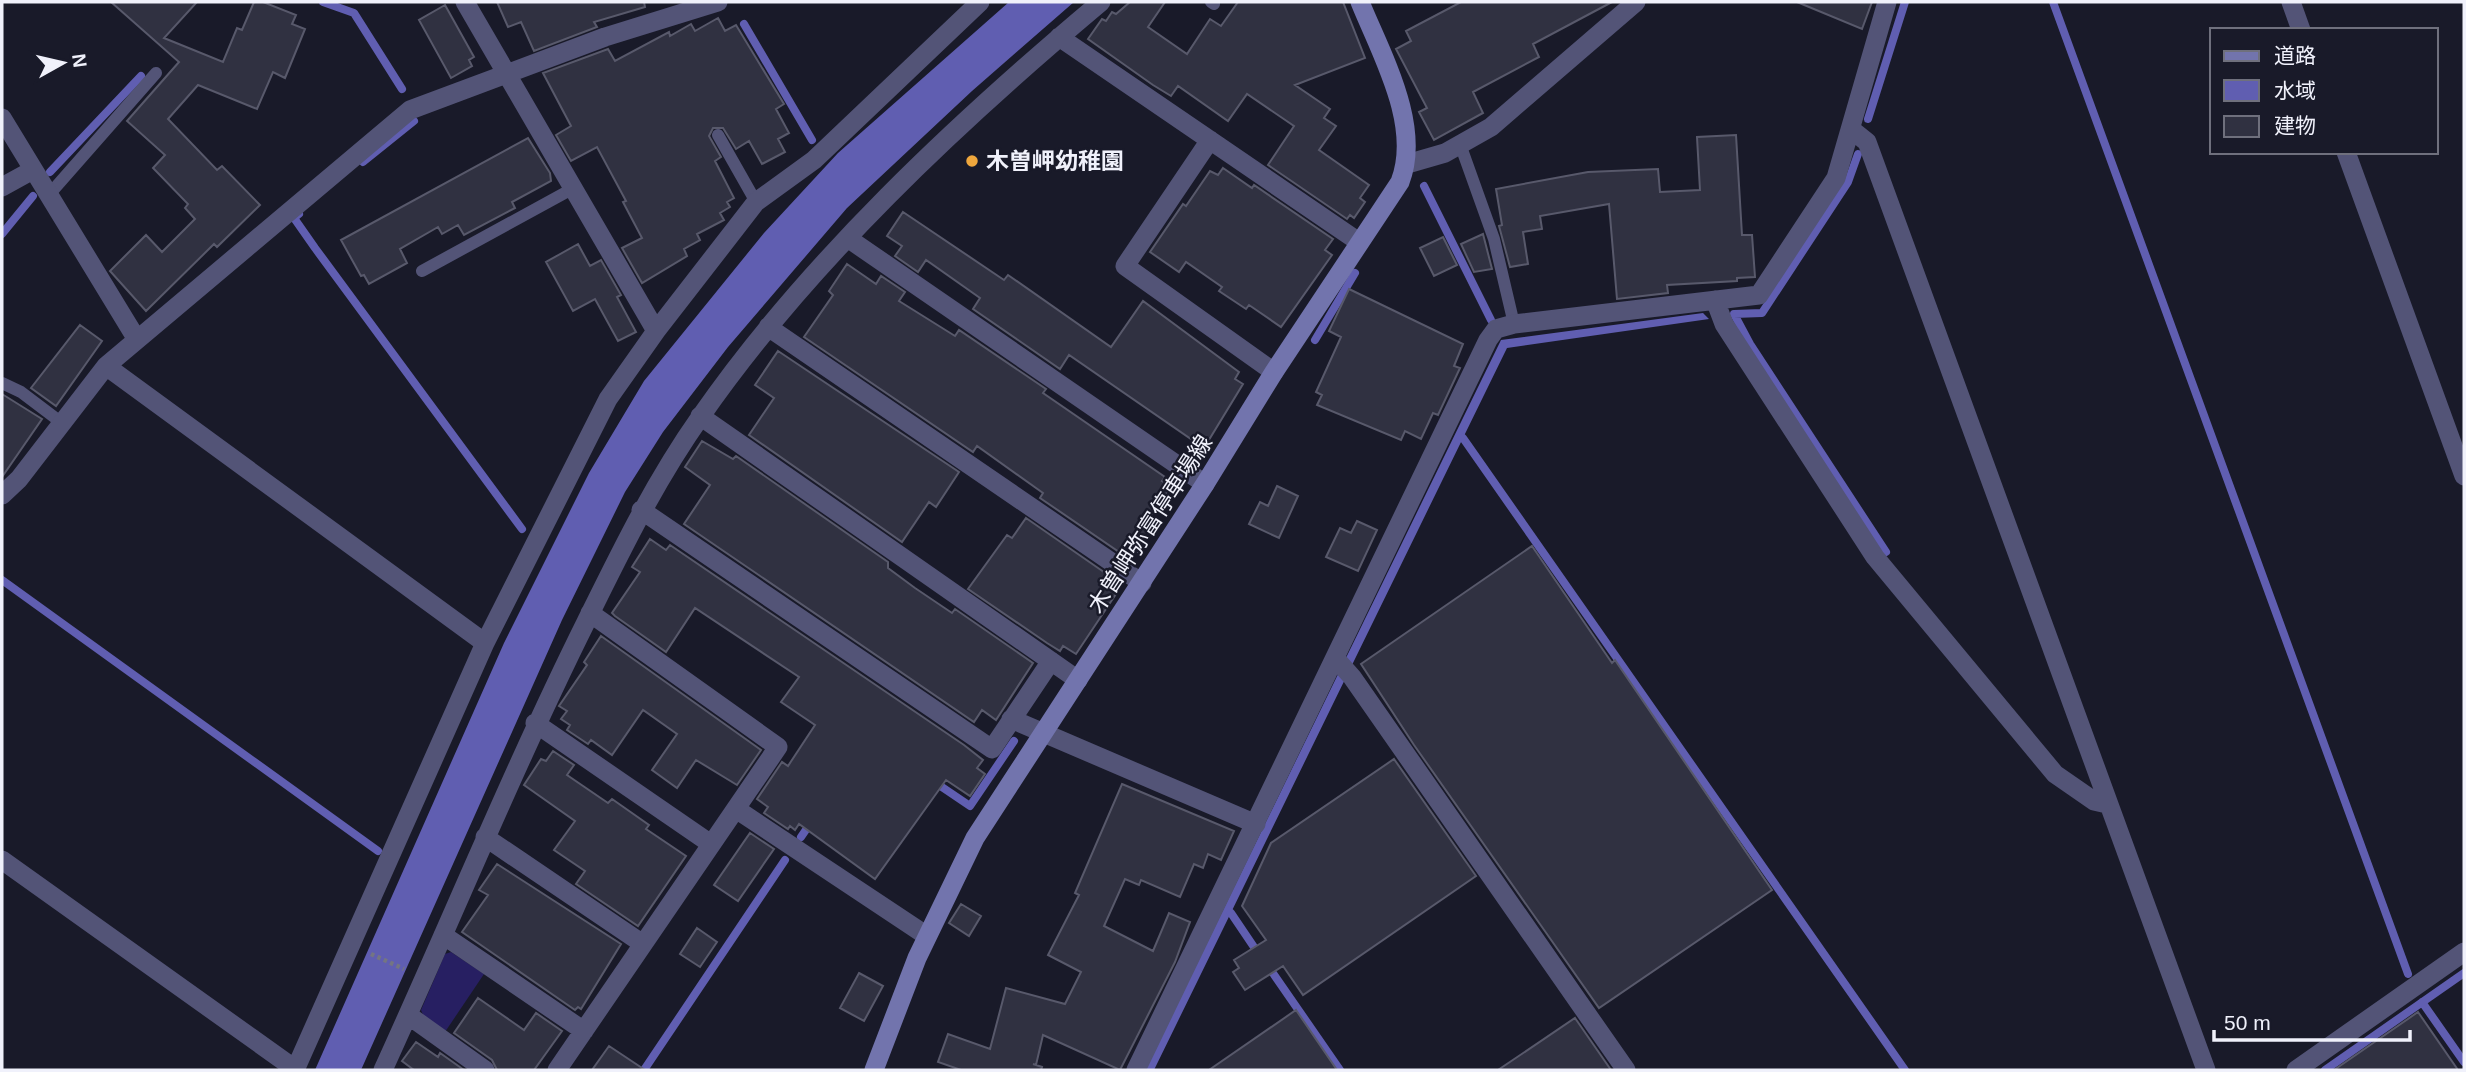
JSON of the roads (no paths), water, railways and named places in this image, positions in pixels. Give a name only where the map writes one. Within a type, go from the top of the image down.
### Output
[{"type":"main road","points":[[1360,2],[1397,96],[1407,164]]},
{"type":"main road","name":"木曽岬弥富停車場線","points":[[874,1070],[926,936],[975,838],[1142,583],[1274,372],[1401,181],[1407,164]]},
{"type":"street","points":[[465,2],[656,331]]},
{"type":"street","points":[[2,495],[106,366],[410,110],[605,37],[718,2]]},
{"type":"street","points":[[2,860],[295,1070],[485,643],[608,399],[656,331],[756,202],[814,160],[980,2]]},
{"type":"street","points":[[383,1070],[535,723],[641,510],[700,416],[768,327],[849,239],[967,119],[1101,2]]},
{"type":"street","points":[[1407,164],[1445,153],[1491,127],[1636,2]]},
{"type":"street","points":[[1136,1070],[1256,824],[1342,667],[1488,340],[1496,329],[1514,324],[1759,295],[1836,178],[1888,2]]},
{"type":"street","points":[[2291,2],[2300,28]]},
{"type":"street","points":[[1059,37],[1359,242]]},
{"type":"street","points":[[2,118],[31,171],[136,338]]},
{"type":"street","points":[[1852,130],[1867,142],[2206,1070]]},
{"type":"street","points":[[1210,140],[1125,267],[1274,372]]},
{"type":"street","points":[[2347,154],[2464,476]]},
{"type":"street","points":[[2,187],[31,171]]},
{"type":"street","points":[[849,239],[1205,484]]},
{"type":"street","points":[[1715,300],[1724,324],[1875,557],[2055,774],[2094,801],[2107,804]]},
{"type":"street","points":[[768,327],[1142,583]]},
{"type":"street","points":[[106,366],[485,643]]},
{"type":"street","points":[[700,416],[1078,680]]},
{"type":"street","points":[[641,510],[992,749],[1051,661]]},
{"type":"street","points":[[557,1070],[778,747],[590,613]]},
{"type":"street","points":[[1342,667],[1626,1070]]},
{"type":"street","points":[[1012,719],[1256,824]]},
{"type":"street","points":[[535,723],[711,844]]},
{"type":"street","points":[[736,809],[926,936]]},
{"type":"street","points":[[485,837],[643,944]]},
{"type":"street","points":[[443,935],[584,1031]]},
{"type":"street","points":[[2296,1070],[2464,952]]},
{"type":"street","points":[[408,1014],[485,1070]]},
{"type":"lane","points":[[47,197],[156,73]]},
{"type":"lane","points":[[718,135],[756,202]]},
{"type":"lane","points":[[1460,144],[1494,239],[1514,324]]},
{"type":"lane","points":[[422,271],[572,189]]},
{"type":"lane","points":[[2,383],[21,392],[62,423]]},
{"type":"water","points":[[1009,2],[1074,2],[972,91],[847,208],[728,347],[663,432],[625,492],[562,620],[361,1070],[315,1070],[504,643],[589,473],[644,381],[764,233],[838,153]]},
{"type":"water","points":[[1703,313],[1709,319],[1507,348],[1154,1070],[1145,1070],[1501,340]]},
{"type":"waterway","points":[[323,2],[354,13],[402,89]]},
{"type":"waterway","points":[[1868,119],[1905,2]]},
{"type":"waterway","points":[[2053,2],[2408,974]]},
{"type":"waterway","points":[[744,24],[812,140]]},
{"type":"waterway","points":[[50,172],[141,76]]},
{"type":"waterway","points":[[363,162],[414,121]]},
{"type":"waterway","points":[[1858,154],[1848,182],[1762,313],[1734,314],[1750,344],[1886,552]]},
{"type":"waterway","points":[[1424,186],[1491,320]]},
{"type":"waterway","points":[[2,234],[33,196]]},
{"type":"waterway","points":[[299,214],[294,218],[315,248],[522,529]]},
{"type":"waterway","points":[[1315,340],[1355,273]]},
{"type":"waterway","points":[[1463,438],[1905,1070]]},
{"type":"waterway","points":[[2,580],[378,851]]},
{"type":"waterway","points":[[933,781],[970,806],[1014,741]]},
{"type":"waterway","points":[[801,837],[812,821]]},
{"type":"waterway","points":[[644,1070],[785,860]]},
{"type":"waterway","points":[[1231,913],[1260,956]]},
{"type":"waterway","points":[[1268,966],[1340,1070]]},
{"type":"waterway","points":[[2325,1070],[2464,973]]},
{"type":"waterway","points":[[2422,1002],[2464,1062]]},
{"type":"place","name":"木曽岬幼稚園","points":[[972,161]]}]
